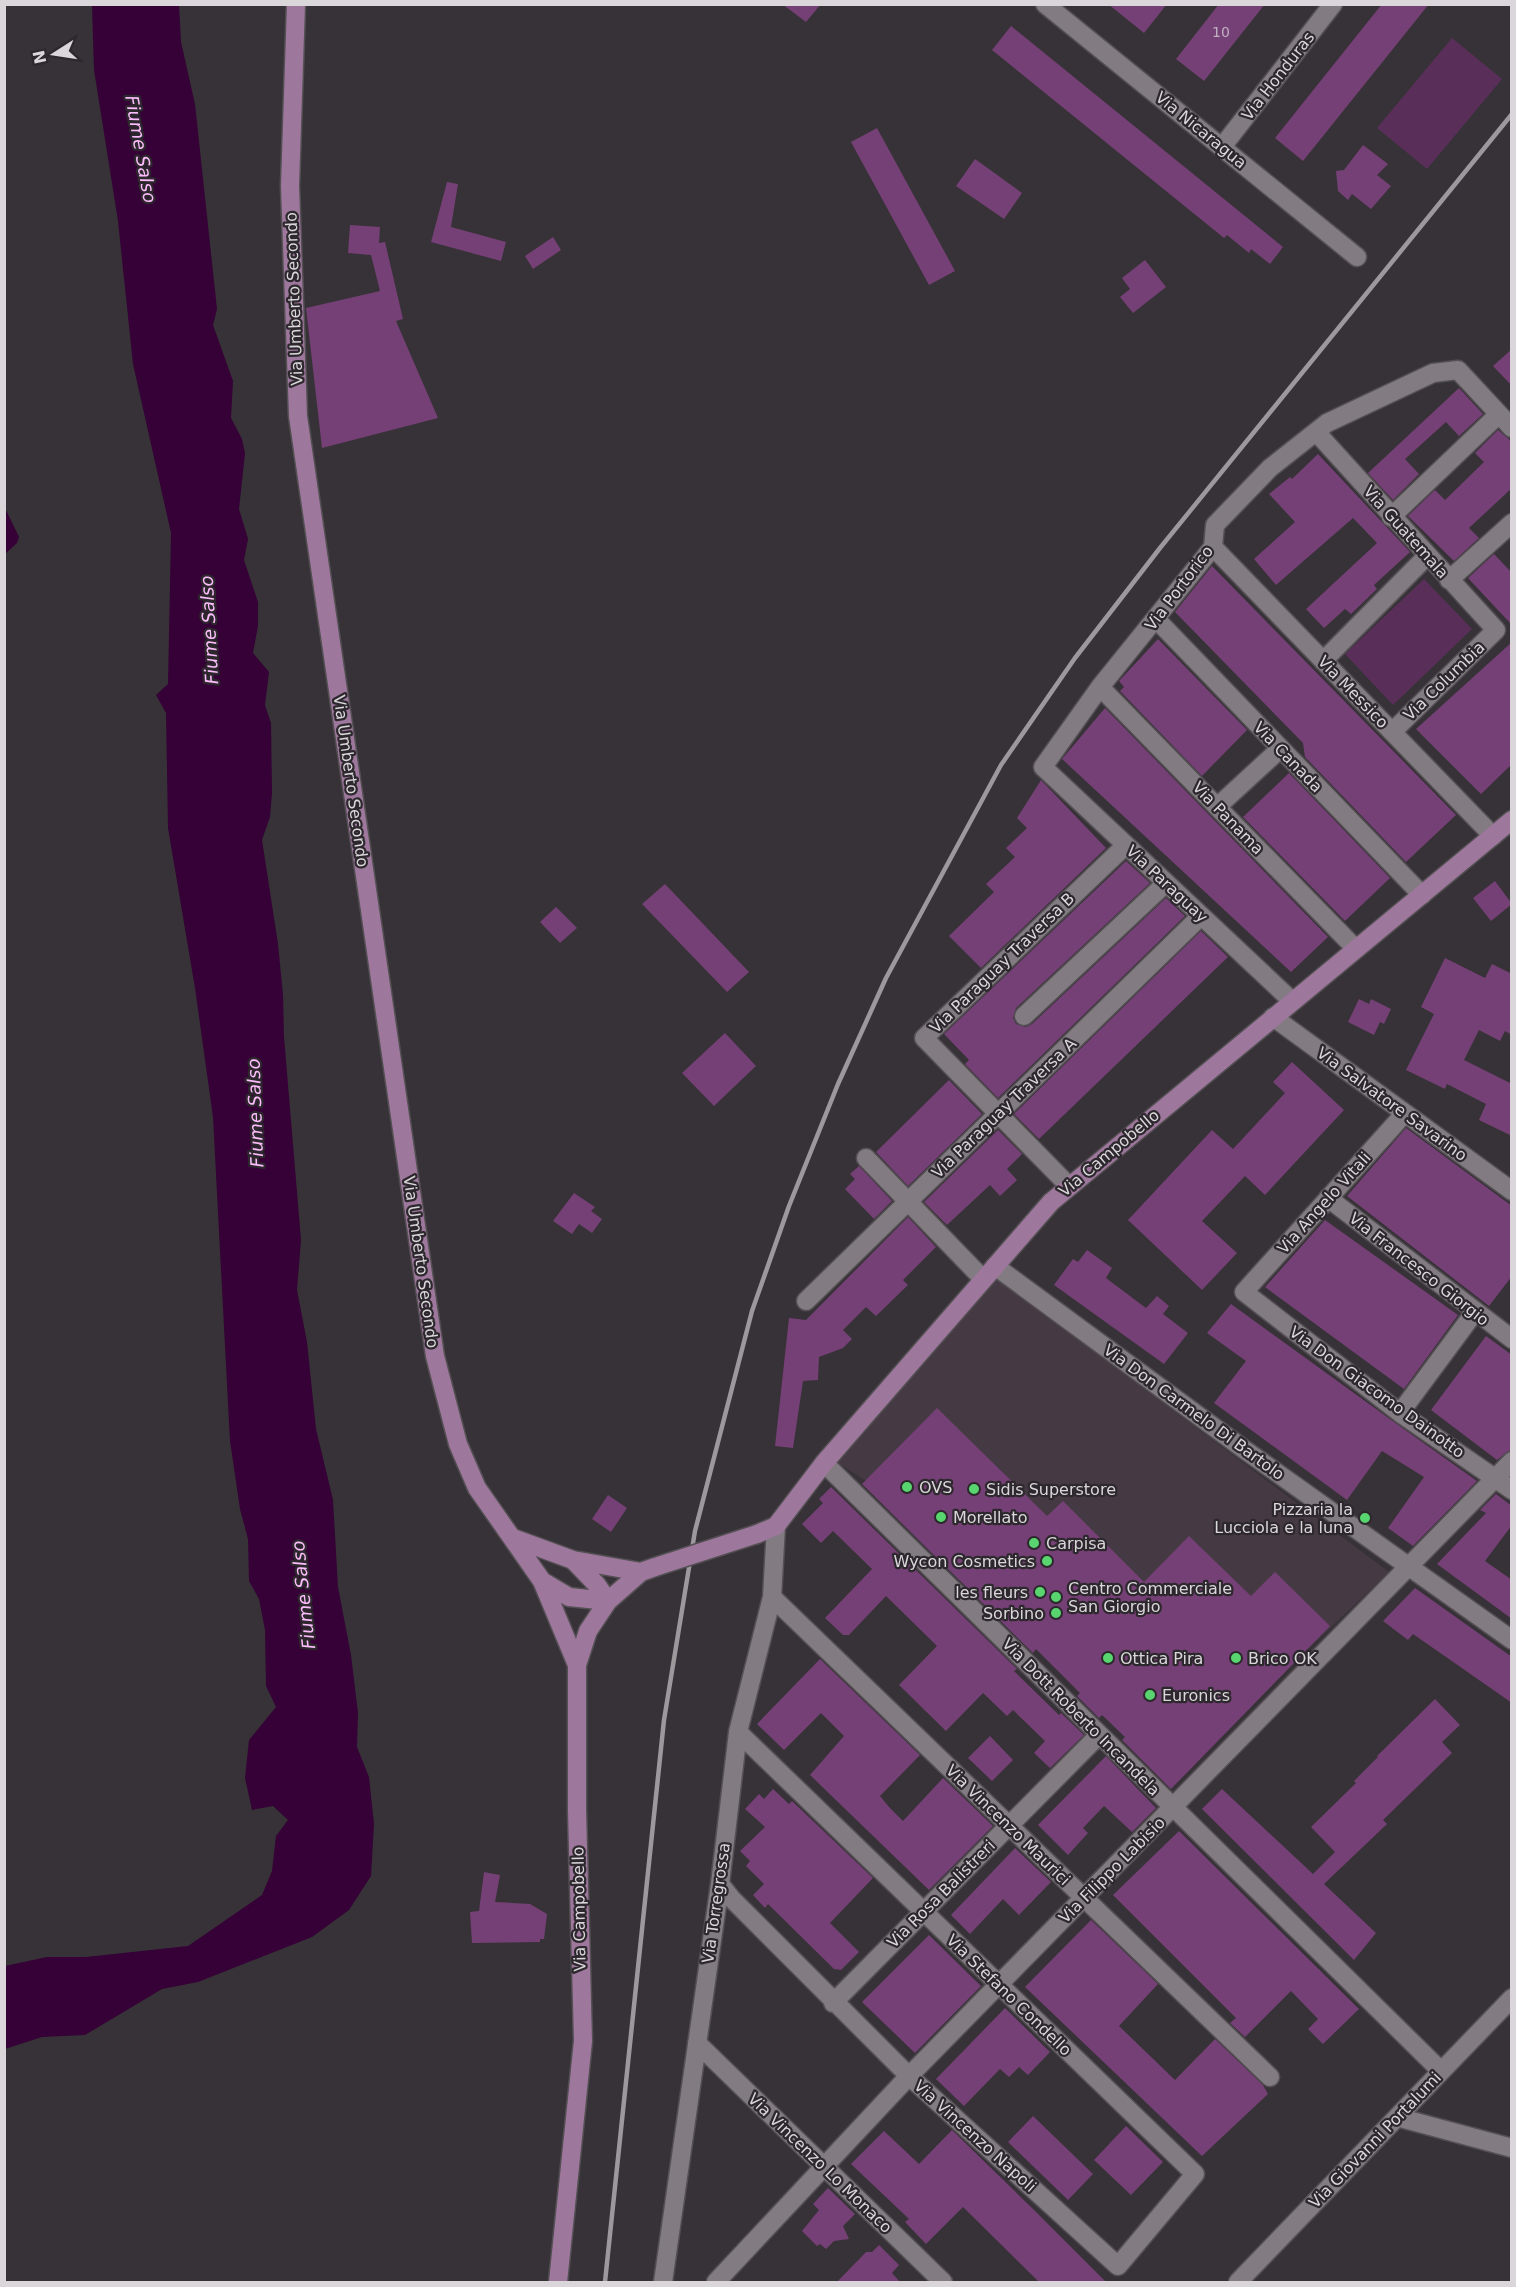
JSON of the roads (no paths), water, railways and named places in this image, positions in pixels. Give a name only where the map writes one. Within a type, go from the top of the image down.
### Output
[{"type":"main road","name":"Via Umberto Secondo","points":[[296,4],[290,186],[298,416],[435,1356],[458,1444],[477,1488],[542,1581]]},
{"type":"main road","name":"Via Campobello","points":[[558,2283],[583,2041],[577,1810],[577,1665],[588,1631],[608,1602],[648,1569],[776,1526],[824,1463],[1051,1202],[1512,820]]},
{"type":"main road","points":[[512,1537],[573,1560],[648,1569]]},
{"type":"main road","points":[[573,1560],[597,1585],[608,1602]]},
{"type":"main road","points":[[542,1581],[569,1597],[608,1602]]},
{"type":"main road","points":[[542,1581],[577,1665]]},
{"type":"street","name":"Via Nicaragua","points":[[1045,4],[1356,257]]},
{"type":"street","name":"Via Honduras","points":[[1222,147],[1333,4]]},
{"type":"street","name":"Via Portorico","points":[[1043,767],[1100,687],[1213,547],[1215,525],[1270,468],[1317,434],[1328,423],[1433,373],[1458,370],[1499,414]]},
{"type":"street","points":[[1391,517],[1499,414],[1512,428]]},
{"type":"street","name":"Via Guatemala","points":[[1317,434],[1496,630]]},
{"type":"street","points":[[1449,580],[1512,523]]},
{"type":"street","name":"Via Messico","points":[[1213,547],[1493,836]]},
{"type":"street","points":[[1323,661],[1427,556]]},
{"type":"street","name":"Via Canada","points":[[1156,619],[1422,895]]},
{"type":"street","name":"Via Columbia","points":[[1392,732],[1496,630]]},
{"type":"street","name":"Via Panama","points":[[1100,687],[1356,949]]},
{"type":"street","points":[[1217,807],[1280,749]]},
{"type":"street","name":"Via Paraguay","points":[[1043,767],[1292,1001]]},
{"type":"street","name":"Via Paraguay Traversa B","points":[[1069,1186],[924,1038],[1126,845]]},
{"type":"street","points":[[1024,1016],[1166,883]]},
{"type":"street","name":"Via Paraguay Traversa A","points":[[807,1301],[1201,916]]},
{"type":"street","name":"Via Salvatore Savarino","points":[[1272,1017],[1512,1191]]},
{"type":"street","name":"Via Angelo Vitali","points":[[1244,1292],[1405,1113]]},
{"type":"street","name":"Via Don Carmelo Di Bartolo","points":[[866,1158],[908,1201],[989,1272],[1512,1640]]},
{"type":"street","name":"Via Francesco Giorgio","points":[[1328,1198],[1474,1313],[1512,1340]]},
{"type":"street","name":"Via Don Giacomo Dainotto","points":[[1244,1292],[1400,1413],[1512,1490]]},
{"type":"street","points":[[1400,1413],[1474,1313]]},
{"type":"street","name":"Via Filippo Labisio","points":[[716,2283],[909,2076],[1512,1461]]},
{"type":"street","name":"Via Dott Roberto Incandela","points":[[824,1463],[1441,2072]]},
{"type":"street","name":"Via Torregrossa","points":[[663,2283],[720,1884],[738,1732],[772,1597],[776,1526]]},
{"type":"street","name":"Via Vincenzo Maurici","points":[[772,1597],[1270,2077]]},
{"type":"street","name":"Via Stefano Condello","points":[[738,1732],[1195,2174],[1118,2266]]},
{"type":"street","name":"Via Rosa Balistreri","points":[[833,2003],[1099,1735]]},
{"type":"street","name":"Via Vincenzo Napoli","points":[[720,1884],[833,2003],[909,2076],[1118,2266]]},
{"type":"street","name":"Via Giovanni Portalumi","points":[[1238,2283],[1512,1998]]},
{"type":"street","name":"Via Vincenzo Lo Monaco","points":[[697,2043],[943,2283]]},
{"type":"street","points":[[1398,2117],[1512,2148]]},
{"type":"water","name":"Fiume Salso","points":[[92,5],[179,5],[181,42],[195,104],[217,309],[213,325],[233,381],[231,418],[242,439],[245,453],[239,509],[248,539],[244,560],[258,602],[258,626],[253,653],[269,672],[265,705],[271,723],[272,793],[270,817],[262,840],[278,944],[283,995],[284,1037],[301,1240],[297,1290],[307,1342],[316,1429],[333,1500],[338,1587],[351,1655],[358,1713],[357,1747],[369,1777],[374,1824],[371,1876],[349,1910],[312,1937],[198,1982],[162,1989],[85,2035],[42,2037],[5,2049],[5,1966],[47,1957],[86,1957],[188,1946],[262,1895],[272,1871],[276,1836],[288,1820],[273,1806],[252,1810],[245,1778],[249,1740],[276,1707],[266,1686],[265,1630],[259,1599],[249,1581],[248,1539],[240,1509],[230,1441],[213,1117],[195,988],[168,828],[166,713],[156,695],[168,684],[171,533],[133,364],[118,221],[94,70]]},
{"type":"water","points":[[5,508],[19,537],[17,543],[5,554]]},
{"type":"railway","points":[[605,2282],[664,1720],[695,1531],[752,1311],[789,1206],[838,1084],[886,978],[1001,765],[1075,658],[1160,548],[1512,114]]},
{"type":"place","name":"OVS","points":[[907,1487]]},
{"type":"place","name":"Sidis Superstore","points":[[974,1489]]},
{"type":"place","name":"Morellato","points":[[941,1517]]},
{"type":"place","name":"Pizzaria la Lucciola e la luna","points":[[1365,1518]]},
{"type":"place","name":"Carpisa","points":[[1034,1543]]},
{"type":"place","name":"Wycon Cosmetics","points":[[1047,1561]]},
{"type":"place","name":"les fleurs","points":[[1040,1592]]},
{"type":"place","name":"Centro Commerciale San Giorgio","points":[[1056,1597]]},
{"type":"place","name":"Sorbino","points":[[1056,1613]]},
{"type":"place","name":"Ottica Pira","points":[[1108,1658]]},
{"type":"place","name":"Brico OK","points":[[1236,1658]]},
{"type":"place","name":"Euronics","points":[[1150,1695]]}]
